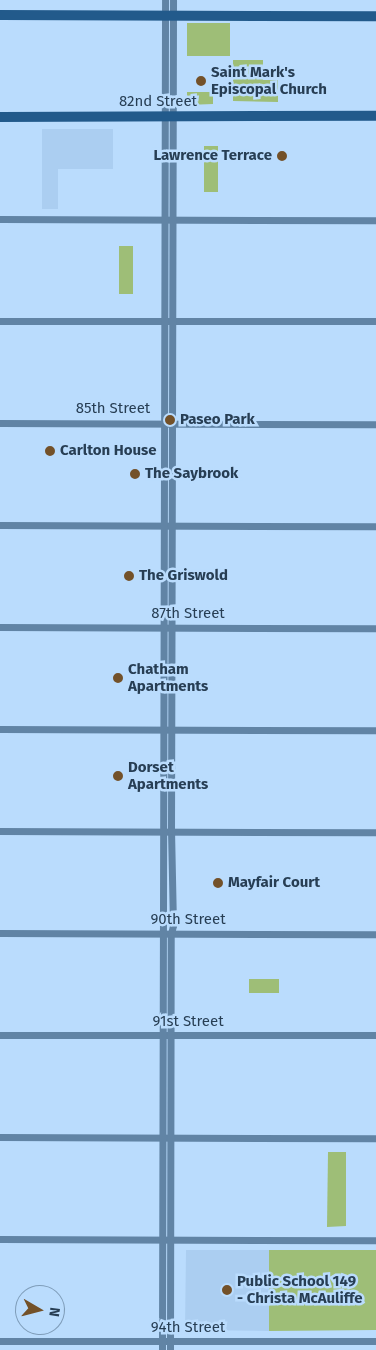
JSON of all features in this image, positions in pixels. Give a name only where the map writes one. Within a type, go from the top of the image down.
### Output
[{"type":"street","points":[[165,0],[169,17]]},
{"type":"street","points":[[168,321],[164,220],[169,17],[173,0]]},
{"type":"street","points":[[0,16],[376,16]]},
{"type":"street","name":"82nd Street","points":[[0,117],[376,116]]},
{"type":"street","points":[[167,730],[171,628],[168,526],[168,321],[172,220],[168,117]]},
{"type":"street","points":[[0,219],[376,220]]},
{"type":"street","points":[[0,321],[376,322]]},
{"type":"street","name":"85th Street","points":[[0,423],[376,424]]},
{"type":"street","points":[[0,525],[376,526]]},
{"type":"street","points":[[168,526],[163,628],[167,730],[165,1345],[170,1350]]},
{"type":"street","name":"87th Street","points":[[0,627],[376,628]]},
{"type":"street","points":[[0,729],[376,730]]},
{"type":"street","points":[[0,831],[376,832]]},
{"type":"street","name":"90th Street","points":[[0,933],[376,934]]},
{"type":"street","name":"91st Street","points":[[0,1036],[376,1036]]},
{"type":"street","points":[[0,1137],[376,1138]]},
{"type":"street","points":[[0,1239],[376,1240]]},
{"type":"street","name":"94th Street","points":[[0,1341],[165,1345],[376,1341]]},
{"type":"shaded area","points":[[42,129],[113,129],[113,169],[58,169],[58,209],[42,209]]},
{"type":"shaded area","name":"Public School 149 - Christa McAuliffe","points":[[186,1250],[269,1250],[269,1331],[185,1330]]},
{"type":"green space","points":[[187,23],[230,23],[230,56],[187,56]]},
{"type":"green space","points":[[233,60],[263,60],[263,80],[278,80],[278,102],[233,101]]},
{"type":"green space","points":[[187,92],[213,92],[213,104],[187,105]]},
{"type":"green space","points":[[204,146],[218,146],[218,192],[204,192]]},
{"type":"green space","points":[[119,246],[133,246],[133,294],[119,294]]},
{"type":"green space","points":[[249,979],[279,979],[279,993],[249,993]]},
{"type":"green space","points":[[328,1152],[346,1152],[346,1226],[327,1227]]},
{"type":"green space","points":[[269,1250],[376,1250],[376,1330],[269,1331]]},
{"type":"place","name":"Saint Mark's Episcopal Church","points":[[201,81]]},
{"type":"place","name":"Lawrence Terrace","points":[[282,156]]},
{"type":"place","name":"Paseo Park","points":[[170,420]]},
{"type":"place","name":"Carlton House","points":[[50,451]]},
{"type":"place","name":"The Saybrook","points":[[135,474]]},
{"type":"place","name":"The Griswold","points":[[129,576]]},
{"type":"place","name":"Chatham Apartments","points":[[118,678]]},
{"type":"place","name":"Dorset Apartments","points":[[118,776]]},
{"type":"place","name":"Mayfair Court","points":[[218,883]]},
{"type":"place","name":"Public School 149 - Christa McAuliffe","points":[[227,1290]]}]
